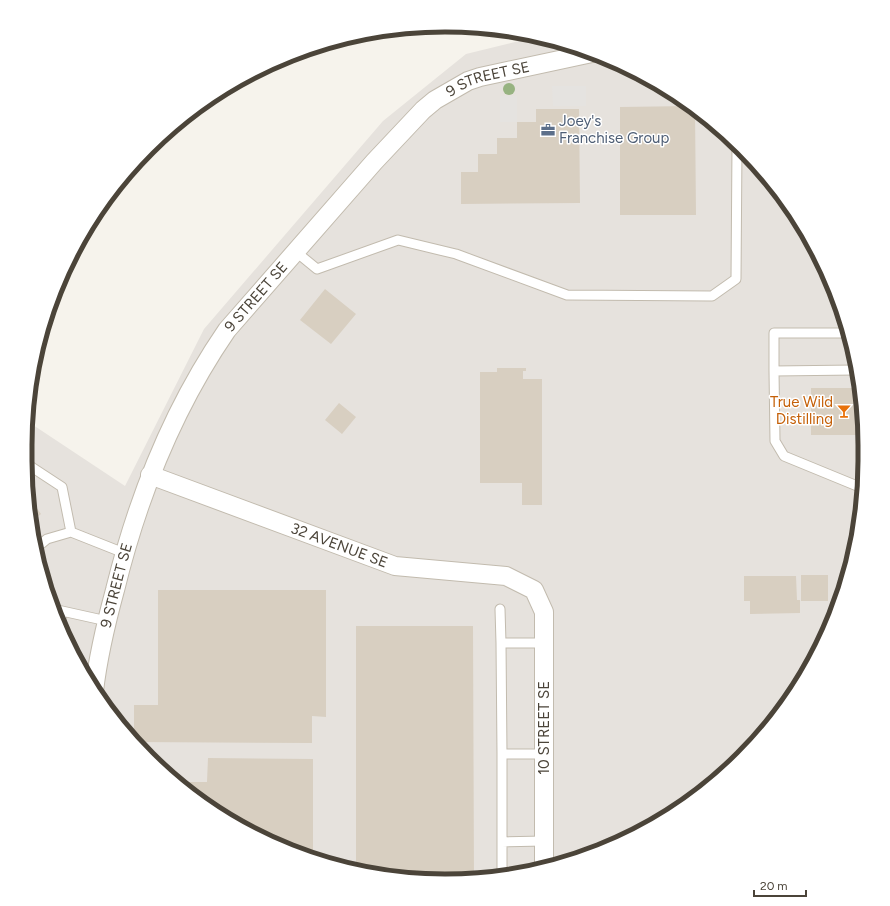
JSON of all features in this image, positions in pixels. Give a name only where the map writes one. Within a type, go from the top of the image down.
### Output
[{"type":"street","name":"9 STREET SE","points":[[96,681],[107,621],[124,553],[150,475],[171,425],[207,359],[227,330],[374,162],[423,110],[435,100],[480,77],[580,55]]},
{"type":"street","name":"32 AVENUE SE","points":[[150,475],[395,566],[506,576],[534,590]]},
{"type":"street","name":"10 STREET SE","points":[[534,590],[544,612],[544,862]]},
{"type":"lane","points":[[296,251],[317,269],[398,240],[456,254],[567,295],[712,296],[736,279],[737,153]]},
{"type":"lane","points":[[842,333],[774,334],[775,441],[784,456],[857,486]]},
{"type":"lane","points":[[774,371],[851,370]]},
{"type":"lane","points":[[32,467],[62,487],[71,532]]},
{"type":"lane","points":[[40,544],[47,539],[71,532],[124,553]]},
{"type":"lane","points":[[500,609],[502,870]]},
{"type":"lane","points":[[60,610],[107,621]]},
{"type":"lane","points":[[501,643],[544,644]]},
{"type":"lane","points":[[502,754],[544,754]]},
{"type":"lane","points":[[502,842],[544,841]]},
{"type":"shaded area","points":[[524,40],[552,46],[603,63],[652,87],[696,117],[717,134],[756,173],[773,194],[803,239],[827,287],[836,312],[850,364],[854,391],[858,445],[857,488],[850,542],[844,568],[827,619],[815,644],[803,668],[773,712],[756,733],[717,772],[696,789],[652,819],[603,843],[578,852],[526,866],[499,870],[445,874],[418,873],[364,866],[338,860],[287,843],[262,831],[238,819],[194,789],[173,772],[134,733],[117,712],[87,668],[63,619],[54,594],[40,542],[36,515],[32,461],[33,425],[125,486],[204,329],[383,121],[466,54]]},
{"type":"shaded area","points":[[552,86],[586,86],[586,106],[553,106]]},
{"type":"shaded area","points":[[500,96],[517,96],[517,122],[500,122]]},
{"type":"building","points":[[680,106],[695,116],[696,215],[620,215],[620,107]]},
{"type":"building","points":[[536,109],[579,109],[580,203],[461,204],[461,172],[478,172],[478,154],[497,154],[497,138],[517,138],[517,122],[536,122]]},
{"type":"building","points":[[325,289],[356,314],[331,344],[300,320]]},
{"type":"building","points":[[497,368],[526,368],[526,371],[523,371],[523,379],[542,379],[542,505],[522,505],[522,483],[480,483],[480,372],[497,372]]},
{"type":"building","points":[[811,388],[854,388],[858,435],[811,435]]},
{"type":"building","points":[[339,403],[356,417],[342,434],[325,420]]},
{"type":"building","points":[[35,505],[41,514],[36,518]]},
{"type":"building","points":[[801,575],[828,575],[828,601],[801,601]]},
{"type":"building","points":[[744,576],[796,576],[797,600],[800,600],[800,613],[750,614],[750,601],[744,601]]},
{"type":"building","points":[[158,590],[326,590],[326,717],[312,716],[312,743],[143,742],[134,733],[134,705],[158,705]]},
{"type":"building","points":[[356,626],[473,626],[474,873],[418,873],[356,864]]},
{"type":"building","points":[[208,758],[313,759],[313,850],[306,850],[287,843],[238,819],[185,782],[207,782]]},
{"type":"place","name":"Joey's Franchise Group","points":[[548,130]]},
{"type":"place","name":"True Wild Distilling","points":[[844,411]]}]
